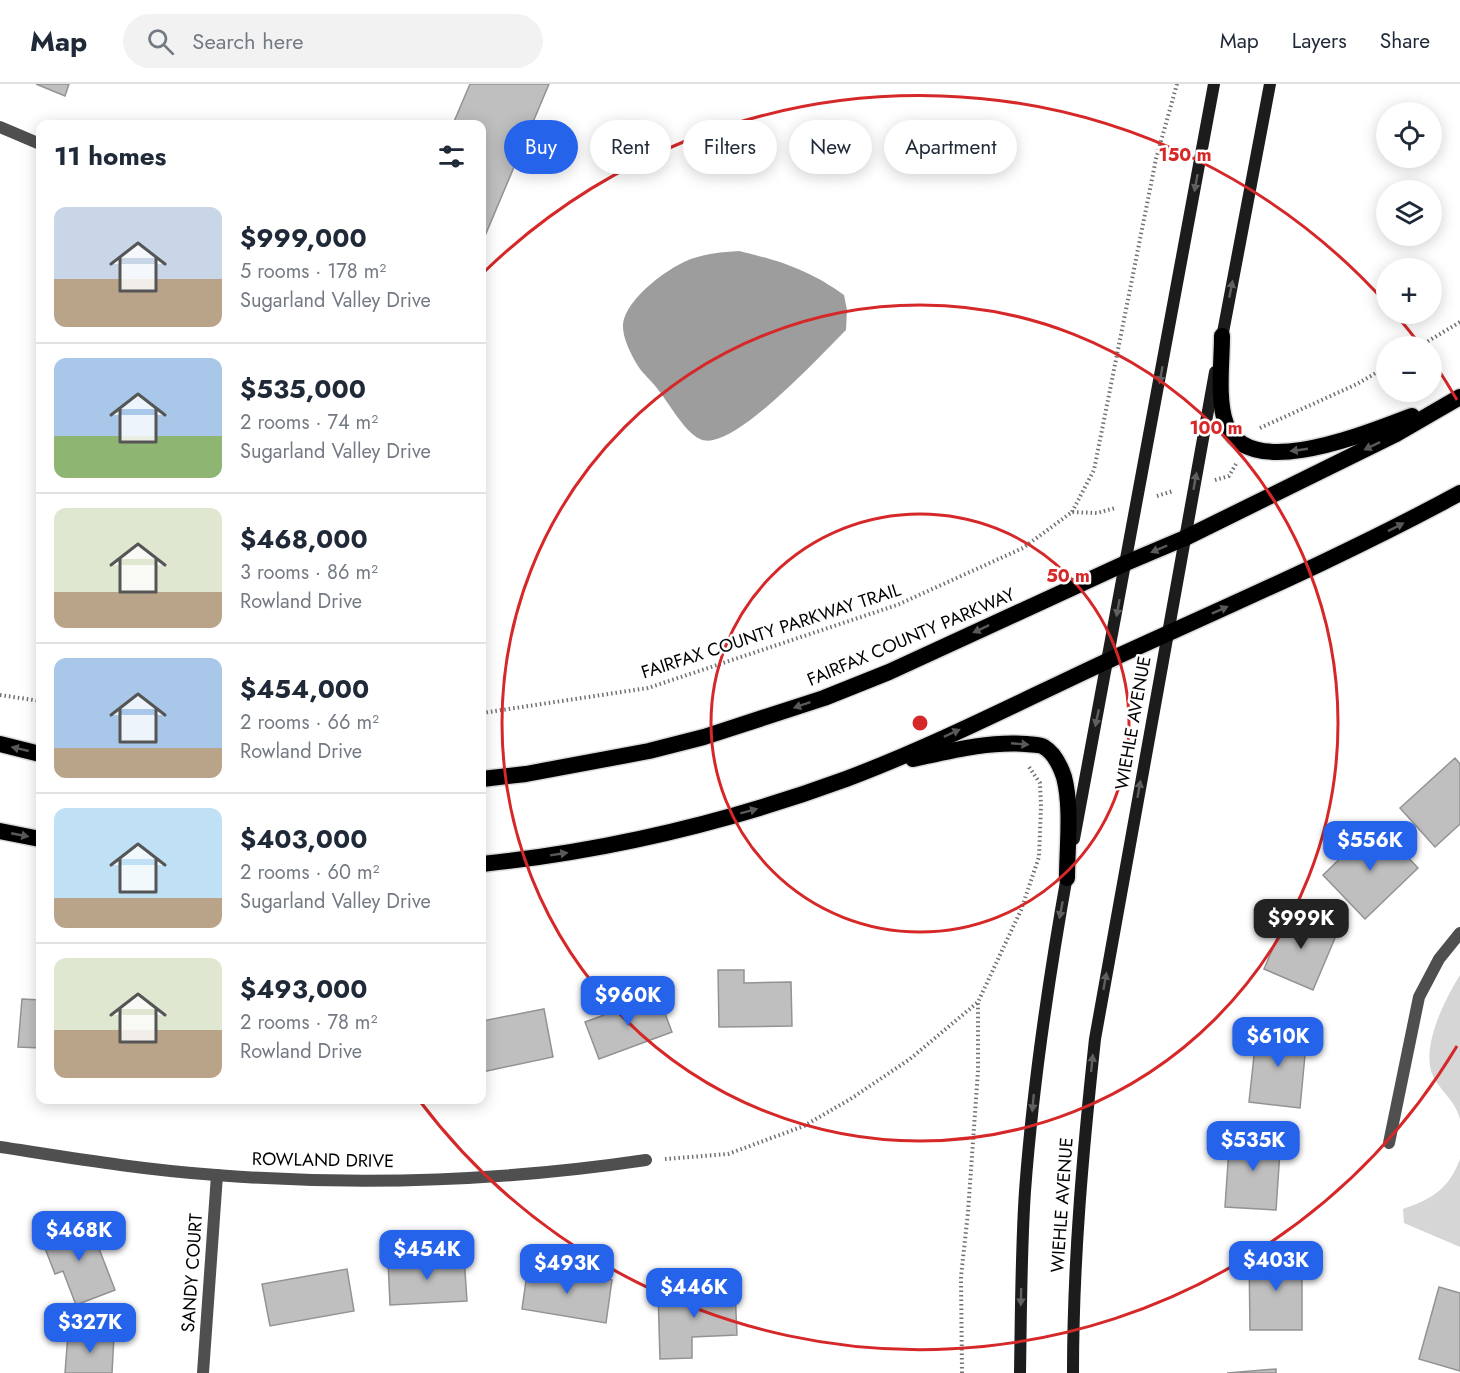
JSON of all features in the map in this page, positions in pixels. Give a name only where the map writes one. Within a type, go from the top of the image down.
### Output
[{"type":"highway","points":[[1222,336],[1222,399],[1225,423],[1233,437],[1245,448],[1286,452],[1311,448],[1340,441],[1457,399]]},
{"type":"highway","name":"FAIRFAX COUNTY PARKWAY","points":[[486,779],[526,774],[649,751],[704,737],[769,717],[890,672],[1185,538],[1396,434],[1457,399]]},
{"type":"highway","points":[[486,863],[572,852],[695,825],[771,805],[879,765],[1335,558],[1460,493]]},
{"type":"highway","points":[[0,744],[36,753]]},
{"type":"highway","points":[[879,765],[987,744],[1042,745],[1053,754],[1064,778],[1067,798],[1067,878]]},
{"type":"highway","points":[[0,831],[36,838]]},
{"type":"main road","name":"WIEHLE AVENUE","points":[[1020,1373],[1025,1203],[1033,1104],[1055,943],[1214,84]]},
{"type":"main road","name":"WIEHLE AVENUE","points":[[1073,1373],[1076,1247],[1083,1147],[1095,1039],[1167,634],[1270,84]]},
{"type":"street","points":[[0,127],[36,142]]},
{"type":"street","points":[[1389,1143],[1419,997],[1439,959],[1460,933]]},
{"type":"street","name":"ROWLAND DRIVE","points":[[0,1147],[114,1165],[217,1175],[328,1181],[442,1179],[573,1171],[646,1160]]},
{"type":"street","name":"SANDY COURT","points":[[203,1373],[217,1175]]},
{"type":"path","points":[[1072,512],[1094,470],[1156,159],[1177,84]]},
{"type":"path","points":[[1436,336],[1460,321]]},
{"type":"path","points":[[1261,426],[1358,384],[1376,373]]},
{"type":"path","name":"FAIRFAX COUNTY PARKWAY TRAIL","points":[[486,712],[648,688],[897,605],[1023,548]]},
{"type":"path","points":[[0,695],[36,700]]},
{"type":"path","points":[[646,1160],[728,1154],[804,1126],[852,1098],[910,1059],[978,1002],[1021,910],[1039,857],[1040,783],[1029,767]]},
{"type":"path","points":[[962,1373],[961,1277],[978,1071],[978,1002]]},
{"type":"shaded area","points":[[739,251],[794,267],[844,295],[847,310],[846,330],[764,410],[728,434],[712,440],[703,440],[688,430],[654,384],[642,372],[625,340],[623,324],[632,304],[662,275],[700,256]]},
{"type":"shaded area","points":[[1460,975],[1460,1119],[1455,1107],[1433,1076],[1430,1052],[1441,1010]]},
{"type":"shaded area","points":[[1460,1159],[1460,1247],[1404,1223],[1403,1209],[1438,1192],[1451,1178]]},
{"type":"building","points":[[36,84],[69,84],[65,96]]},
{"type":"building","points":[[470,84],[549,84],[534,120],[504,120],[504,174],[511,174],[486,234],[486,120],[455,120]]},
{"type":"building","points":[[1455,758],[1460,764],[1460,824],[1435,847],[1400,808]]},
{"type":"building","points":[[1376,824],[1418,868],[1365,919],[1323,875]]},
{"type":"building","points":[[1289,910],[1338,931],[1313,990],[1264,969]]},
{"type":"building","points":[[718,970],[744,970],[744,983],[791,982],[792,1026],[719,1027]]},
{"type":"building","points":[[658,995],[672,1032],[599,1059],[585,1022]]},
{"type":"building","points":[[22,999],[36,1000],[36,1048],[18,1047]]},
{"type":"building","points":[[544,1009],[553,1057],[486,1071],[486,1020]]},
{"type":"building","points":[[1257,1028],[1307,1034],[1300,1108],[1249,1102]]},
{"type":"building","points":[[1230,1133],[1281,1137],[1276,1210],[1225,1207]]},
{"type":"building","points":[[88,1220],[115,1290],[76,1305],[63,1271],[55,1274],[41,1238]]},
{"type":"building","points":[[1249,1255],[1302,1255],[1302,1330],[1250,1330]]},
{"type":"building","points":[[464,1256],[467,1301],[390,1305],[388,1260]]},
{"type":"building","points":[[528,1267],[612,1280],[606,1323],[522,1309]]},
{"type":"building","points":[[347,1269],[354,1311],[270,1326],[262,1284]]},
{"type":"building","points":[[1439,1287],[1460,1293],[1460,1371],[1419,1359]]},
{"type":"building","points":[[735,1290],[737,1335],[692,1337],[692,1358],[660,1359],[658,1292]]},
{"type":"building","points":[[68,1334],[114,1336],[112,1373],[65,1373]]},
{"type":"building","points":[[1276,1369],[1276,1373],[1227,1373]]}]
